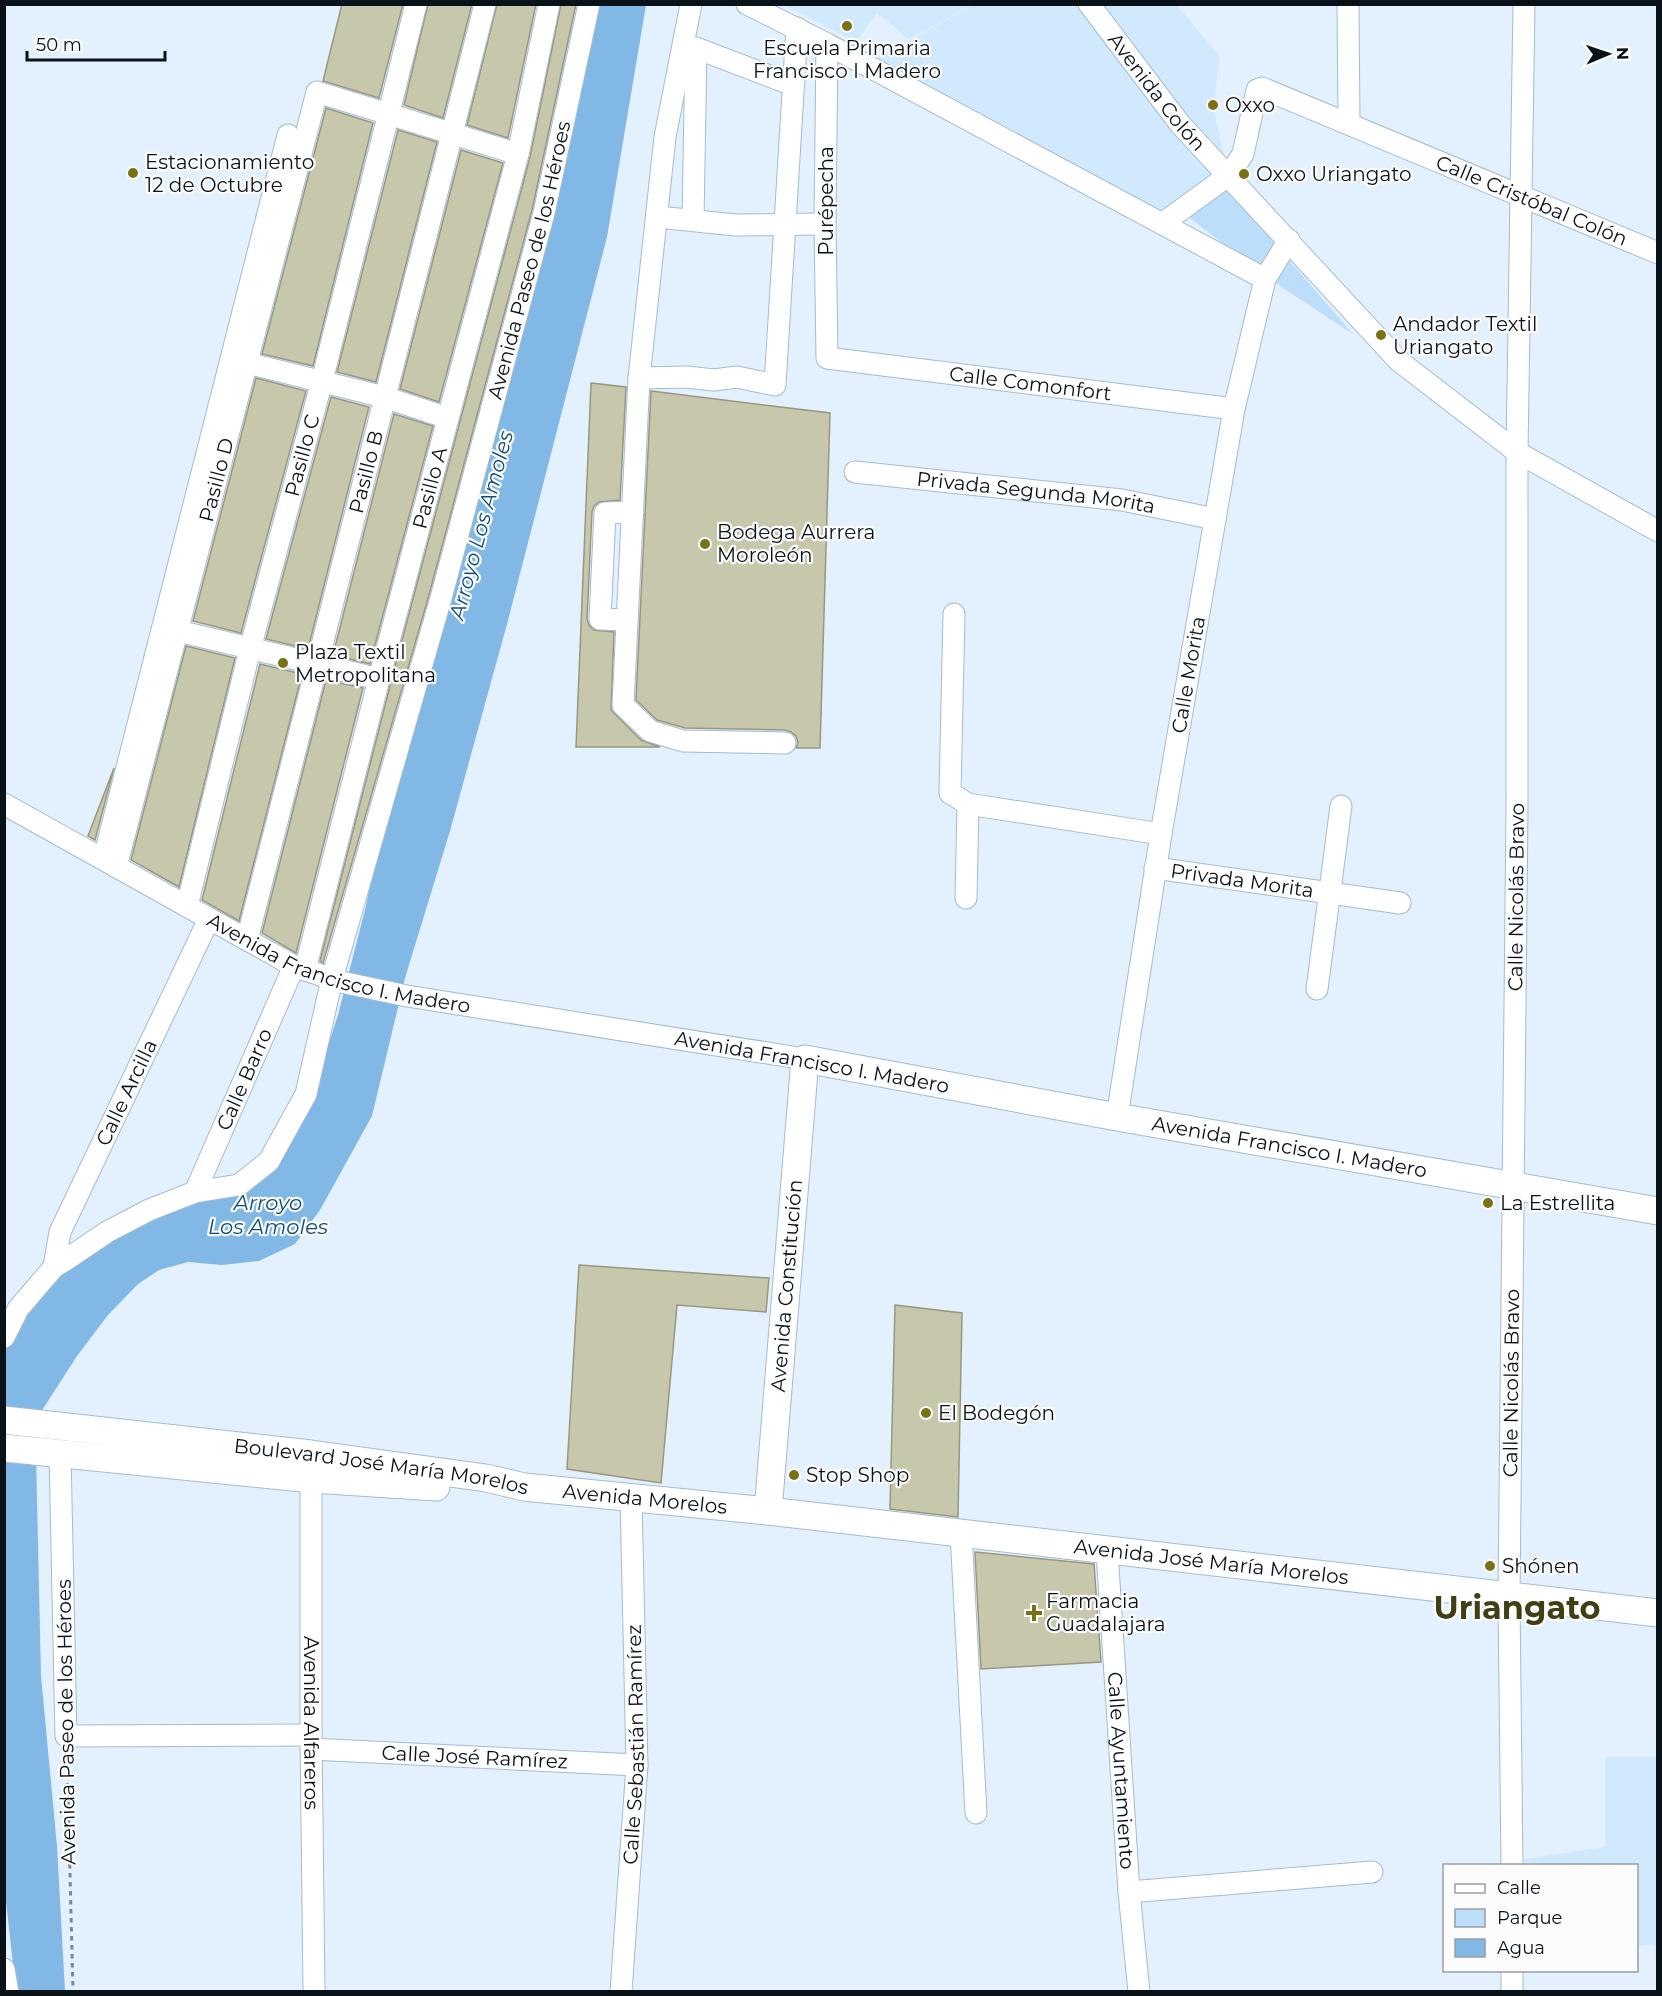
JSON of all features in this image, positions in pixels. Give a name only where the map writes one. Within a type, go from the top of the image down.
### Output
[{"type":"main road","name":"Avenida Francisco I. Madero","points":[[805,1059],[1117,1117],[1658,1211]]},
{"type":"main road","name":"Avenida Constitución","points":[[768,1511],[805,1059]]},
{"type":"main road","name":"Boulevard José María Morelos","points":[[4,1420],[51,1444]]},
{"type":"main road","name":"Boulevard José María Morelos","points":[[4,1448],[51,1444],[311,1467],[488,1491],[524,1487]]},
{"type":"main road","name":"Avenida Morelos","points":[[524,1487],[768,1511]]},
{"type":"main road","name":"Avenida José María Morelos","points":[[768,1511],[1658,1614]]},
{"type":"street","name":"Pasillo C","points":[[187,906],[250,649],[322,381],[416,4]]},
{"type":"street","name":"Pasillo B","points":[[247,940],[485,4]]},
{"type":"street","name":"Pasillo A","points":[[300,968],[518,154],[549,4]]},
{"type":"street","name":"Avenida Paseo de los Héroes","points":[[4,1337],[18,1309],[54,1267],[107,1232],[148,1210],[195,1192],[239,1185],[269,1161],[306,1094],[544,213],[589,4]]},
{"type":"street","points":[[692,4],[665,137],[639,378],[633,512],[605,513],[600,619],[627,620],[623,705],[650,731],[683,741],[785,743]]},
{"type":"street","points":[[747,4],[797,28],[1265,279]]},
{"type":"street","name":"Avenida Colón","points":[[1089,4],[1180,123],[1399,361],[1517,452],[1658,531]]},
{"type":"street","points":[[1348,4],[1349,124]]},
{"type":"street","name":"Calle Nicolás Bravo","points":[[1512,1864],[1509,1598],[1514,1187],[1517,452],[1524,4]]},
{"type":"street","points":[[639,378],[687,377],[714,380],[736,377],[776,385],[797,28]]},
{"type":"street","name":"Purépecha","points":[[827,44],[825,224],[827,358]]},
{"type":"street","points":[[693,220],[696,48],[793,85]]},
{"type":"street","name":"Calle Cristóbal Colón","points":[[1229,175],[1243,154],[1259,88],[1658,253]]},
{"type":"street","name":"Pasillo D","points":[[110,863],[178,631],[317,92],[390,113]]},
{"type":"street","points":[[390,113],[518,154]]},
{"type":"street","points":[[110,863],[288,135]]},
{"type":"street","points":[[1163,223],[1229,175]]},
{"type":"street","points":[[658,217],[735,225],[825,224]]},
{"type":"street","name":"Calle Morita","points":[[1117,1117],[1155,868],[1234,409],[1265,279],[1289,240]]},
{"type":"street","name":"Calle Comonfort","points":[[827,358],[1234,409]]},
{"type":"street","points":[[247,363],[322,381],[448,418]]},
{"type":"street","name":"Privada Segunda Morita","points":[[855,472],[1122,500],[1215,519]]},
{"type":"street","points":[[954,614],[950,793],[968,804],[1161,834]]},
{"type":"street","points":[[178,631],[379,679]]},
{"type":"street","name":"Avenida Francisco I. Madero","points":[[4,804],[247,940],[300,968],[337,980],[407,996],[805,1059]]},
{"type":"street","points":[[966,898],[968,804]]},
{"type":"street","name":"Privada Morita","points":[[1317,989],[1341,806]]},
{"type":"street","name":"Privada Morita","points":[[1155,868],[1400,903]]},
{"type":"street","name":"Calle Arcilla","points":[[54,1267],[60,1232],[209,919]]},
{"type":"street","name":"Calle Barro","points":[[195,1192],[300,968]]},
{"type":"street","name":"Avenida Paseo de los Héroes","points":[[51,1444],[66,1736]]},
{"type":"street","name":"Avenida Alfareros","points":[[311,1467],[314,1992]]},
{"type":"street","name":"Calle Sebastián Ramírez","points":[[621,1992],[637,1765],[631,1497]]},
{"type":"street","points":[[961,1533],[976,1813]]},
{"type":"street","name":"Calle Ayuntamiento","points":[[1107,1551],[1138,1992]]},
{"type":"street","name":"Calle José Ramírez","points":[[66,1736],[311,1742],[637,1765]]},
{"type":"street","points":[[1130,1892],[1372,1872]]},
{"type":"street","points":[[4,1969],[8,1992]]},
{"type":"street","points":[[1512,1972],[1512,1992]]},
{"type":"path","name":"Avenida Paseo de los Héroes","points":[[66,1736],[73,1992]]},
{"type":"shaded area","name":"Escuela Primaria Francisco I Madero","points":[[785,5],[972,5],[909,39],[877,13],[856,42]]},
{"type":"shaded area","points":[[974,5],[1177,5],[1220,57],[1213,105],[1228,175],[1163,222],[877,58]]},
{"type":"shaded area","points":[[1605,1757],[1657,1757],[1657,1991],[1655,1944],[1638,1946],[1638,1864],[1519,1864],[1519,1860],[1605,1847]]},
{"type":"green space","points":[[1224,185],[1353,334],[1274,282],[1187,216]]},
{"type":"water","name":"Arroyo Los Amoles","points":[[591,5],[646,5],[607,237],[507,624],[450,831],[405,978],[372,1116],[320,1210],[295,1244],[259,1261],[222,1265],[188,1262],[159,1270],[138,1284],[108,1315],[77,1356],[39,1415],[36,1454],[41,1676],[57,1846],[65,1991],[16,1991],[5,1892],[4,1342],[43,1285],[146,1216],[239,1188],[312,1095],[338,1015],[366,906],[387,795]]},
{"type":"building","points":[[342,4],[403,4],[379,98],[323,81]]},
{"type":"building","points":[[428,4],[472,4],[443,118],[404,105]]},
{"type":"building","points":[[497,4],[536,4],[508,138],[467,125]]},
{"type":"building","points":[[561,4],[576,4],[532,210],[429,595],[323,963],[320,961],[391,682],[530,157]]},
{"type":"building","points":[[326,108],[373,123],[313,366],[262,354]]},
{"type":"building","points":[[398,130],[437,142],[376,382],[337,372]]},
{"type":"building","points":[[461,150],[503,163],[439,402],[400,389]]},
{"type":"building","points":[[256,378],[306,391],[241,633],[193,621]]},
{"type":"building","points":[[591,383],[626,387],[620,500],[599,502],[594,506],[592,512],[587,619],[594,630],[614,632],[611,710],[641,740],[660,747],[576,747]]},
{"type":"building","name":"Bodega Aurrera Moroleón","points":[[651,391],[830,413],[820,748],[796,748],[798,743],[796,736],[785,730],[685,728],[657,720],[636,700]]},
{"type":"building","points":[[331,397],[369,407],[308,649],[266,639]]},
{"type":"building","points":[[394,414],[433,426],[370,664],[333,655]]},
{"type":"building","points":[[186,646],[235,658],[179,887],[131,860]]},
{"type":"building","points":[[260,664],[302,674],[239,921],[202,900]]},
{"type":"building","points":[[326,680],[363,688],[296,953],[262,933]]},
{"type":"building","points":[[114,768],[95,840],[88,836]]},
{"type":"building","points":[[579,1265],[769,1278],[766,1312],[677,1305],[661,1483],[567,1469]]},
{"type":"building","name":"El Bodegón","points":[[895,1305],[962,1313],[958,1517],[890,1509]]},
{"type":"building","name":"Farmacia Guadalajara","points":[[975,1552],[1094,1564],[1101,1662],[981,1669]]},
{"type":"place","name":"Escuela Primaria Francisco I Madero","points":[[847,26]]},
{"type":"place","name":"Oxxo","points":[[1213,105]]},
{"type":"place","name":"Estacionamiento 12 de Octubre","points":[[133,173]]},
{"type":"place","name":"Oxxo Uriangato","points":[[1244,174]]},
{"type":"place","name":"Andador Textil Uriangato","points":[[1381,335]]},
{"type":"place","name":"Bodega Aurrera Moroleón","points":[[705,544]]},
{"type":"place","name":"Plaza Textil Metropolitana","points":[[283,663]]},
{"type":"place","name":"La Estrellita","points":[[1488,1203]]},
{"type":"place","name":"El Bodegón","points":[[926,1413]]},
{"type":"place","name":"Stop Shop","points":[[794,1475]]},
{"type":"place","name":"Shónen","points":[[1490,1566]]},
{"type":"place","name":"Farmacia Guadalajara","points":[[1034,1613]]},
{"type":"district","name":"Uriangato","points":[[1517,1607]]}]
